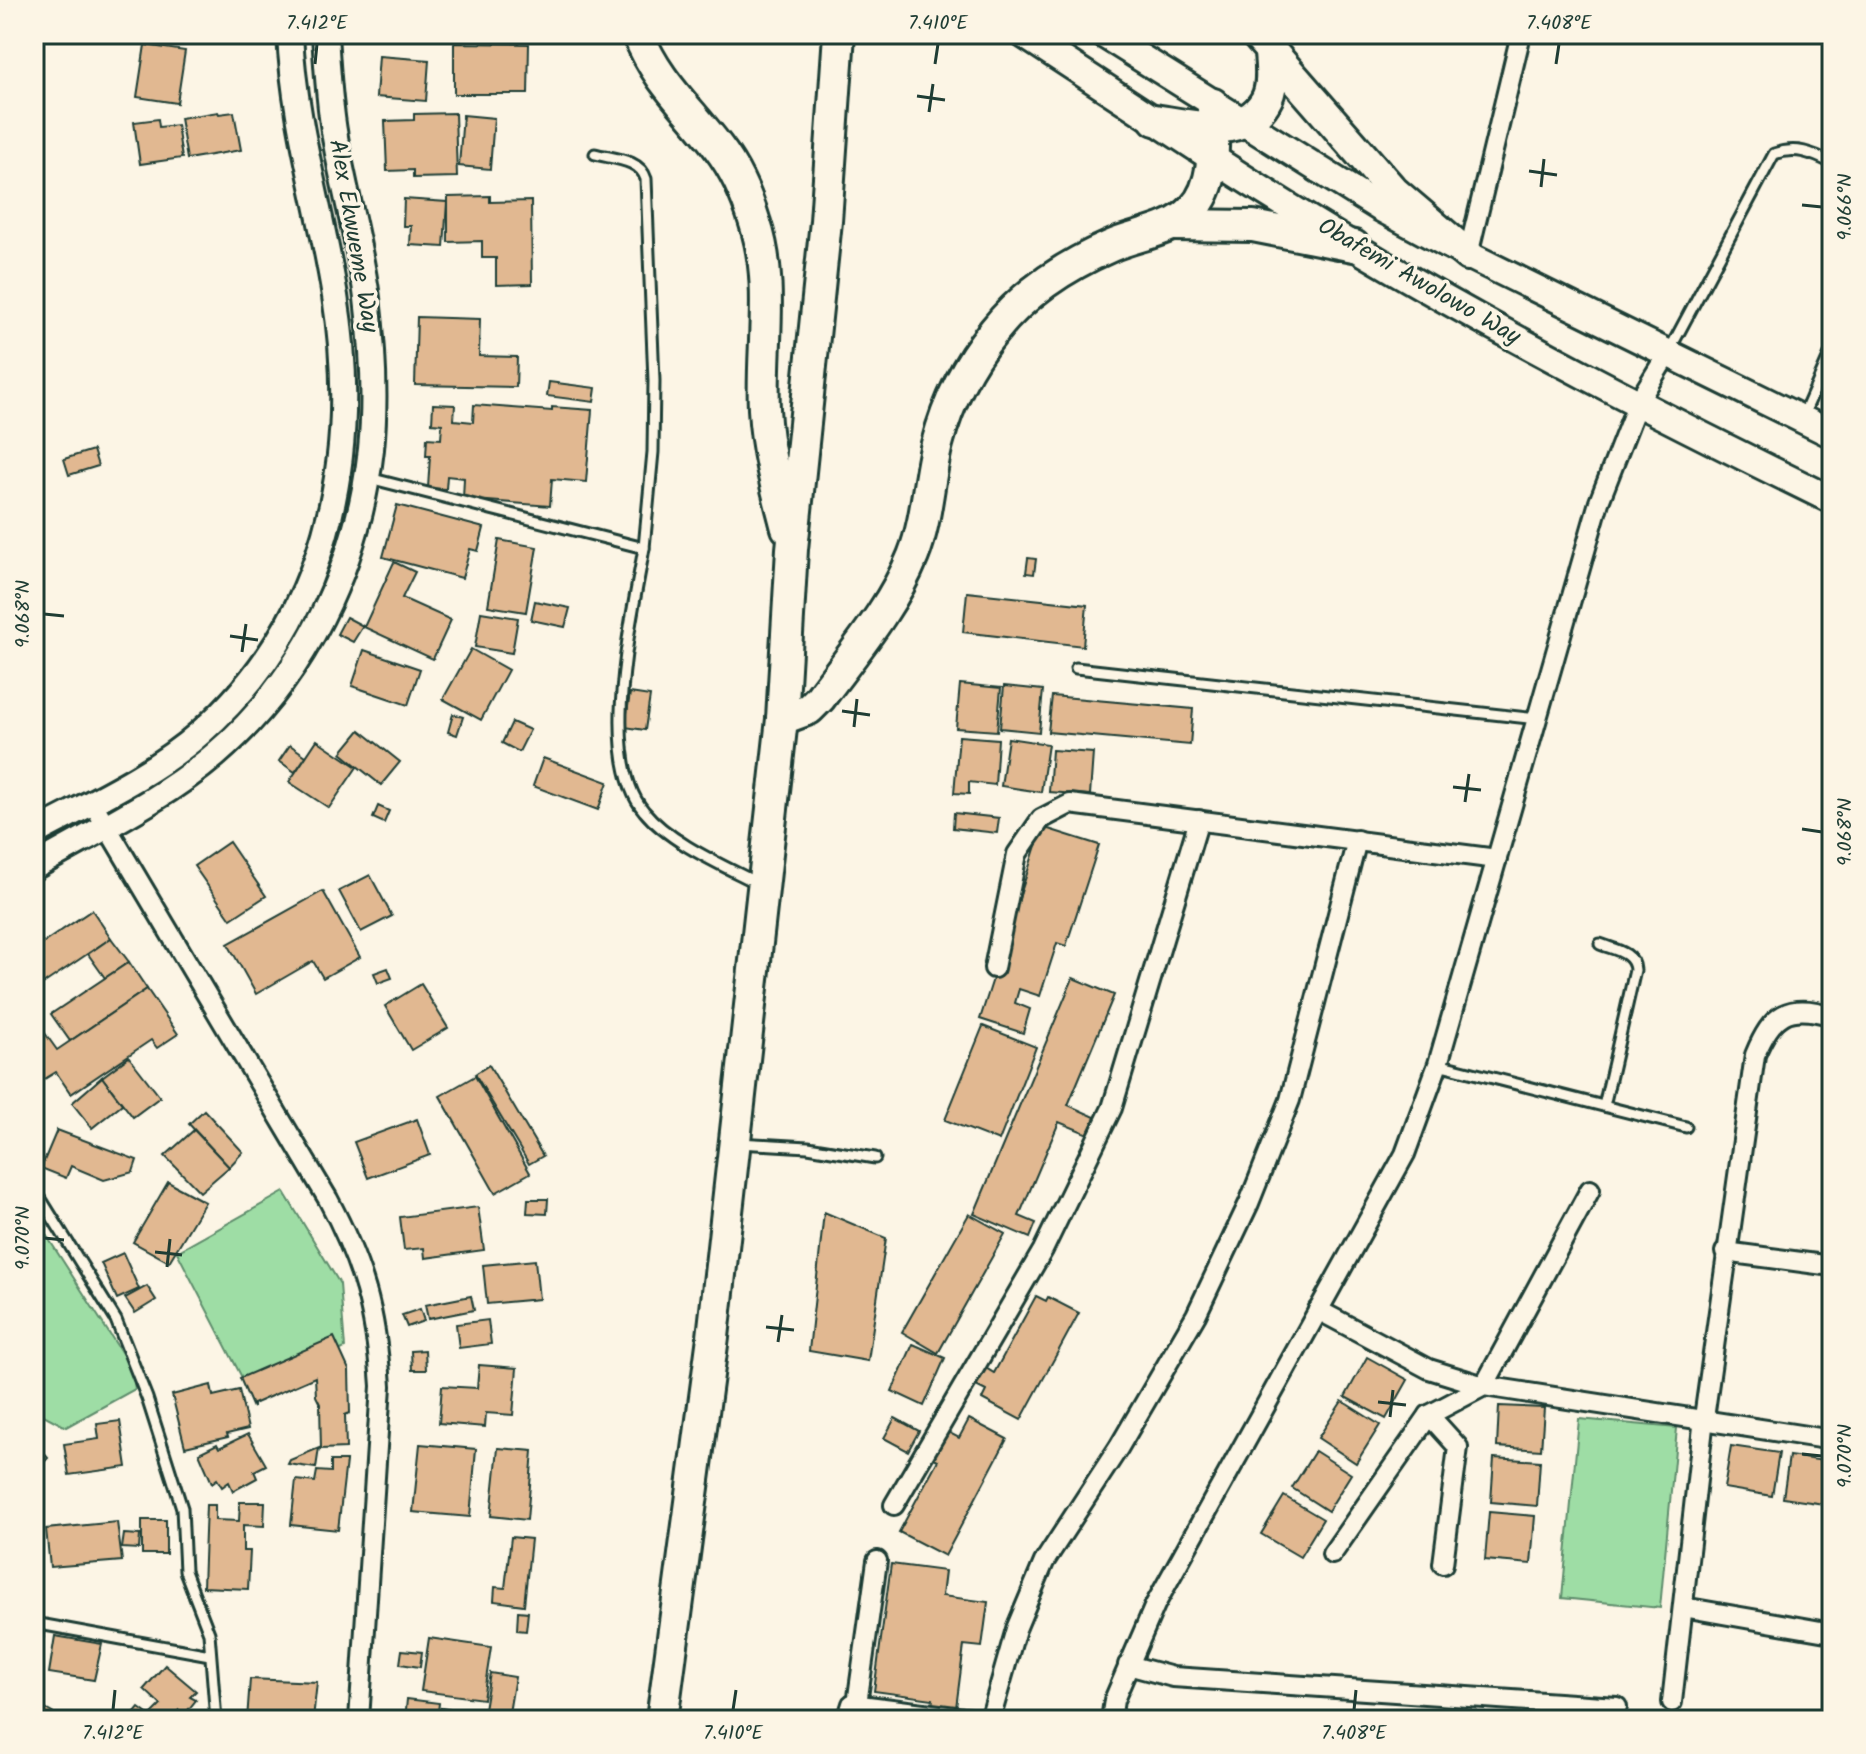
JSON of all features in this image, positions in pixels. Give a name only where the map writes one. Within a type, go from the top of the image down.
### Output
[{"type":"main road","points":[[638,34],[649,61],[719,147],[740,181],[755,220],[764,251],[767,291],[764,412],[774,478],[792,549]]},
{"type":"main road","points":[[662,1720],[713,1337],[782,719],[792,549],[826,221],[839,34]]},
{"type":"main road","points":[[1023,34],[1155,120],[1213,130],[1243,123],[1266,101],[1271,78],[1263,43]]},
{"type":"main road","name":"Obafemi Awolowo Way","points":[[1103,34],[1354,246],[1486,323],[1832,500]]},
{"type":"main road","points":[[1263,43],[1394,192],[1468,255]]},
{"type":"main road","name":"Obafemi Awolowo Way","points":[[1243,123],[1379,207],[1468,255],[1832,434]]},
{"type":"main road","points":[[1173,225],[1194,208],[1205,188],[1213,130]]},
{"type":"main road","points":[[782,719],[809,709],[820,698],[895,594],[914,554],[937,445],[950,403],[969,366],[995,330],[1028,295],[1111,246],[1173,225],[1253,226],[1354,246]]},
{"type":"street","name":"Alex Ekwueme Way","points":[[34,833],[92,802],[199,735],[251,680],[298,609],[328,522],[342,445],[345,395],[342,348],[328,256],[301,129],[290,34]]},
{"type":"street","name":"Alex Ekwueme Way","points":[[34,867],[156,796],[212,757],[247,726],[272,698],[313,636],[336,587],[366,477],[372,436],[372,346],[355,226],[335,137],[325,34]]},
{"type":"street","points":[[1468,255],[1521,34]]},
{"type":"street","points":[[1111,1720],[1114,1700],[1155,1605],[1405,1154],[1438,1064],[1599,502],[1638,402],[1668,353]]},
{"type":"street","points":[[92,802],[328,1199],[358,1259],[372,1303],[381,1386],[359,1720]]},
{"type":"street","points":[[994,968],[1017,854],[1041,819],[1070,804],[1497,859]]},
{"type":"street","points":[[894,1505],[1043,1250],[1112,1108],[1199,820]]},
{"type":"street","points":[[990,1720],[1016,1629],[1044,1562],[1119,1447],[1196,1315],[1249,1203],[1290,1100],[1357,840]]},
{"type":"street","points":[[1672,1702],[1725,1252],[1755,1055],[1764,1034],[1777,1017],[1795,1009],[1815,1010],[1832,1016]]},
{"type":"street","points":[[1332,1554],[1429,1415],[1484,1386],[1590,1190]]},
{"type":"street","points":[[1725,1252],[1832,1266]]},
{"type":"street","points":[[1318,1310],[1429,1369],[1484,1386],[1832,1440]]},
{"type":"street","points":[[1429,1415],[1458,1447],[1443,1564]]},
{"type":"street","points":[[877,1561],[852,1712],[979,1720]]},
{"type":"street","points":[[1683,1607],[1832,1633]]},
{"type":"street","points":[[1128,1665],[1173,1677],[1617,1707]]},
{"type":"lane","points":[[1668,353],[1774,154],[1788,149],[1808,152],[1832,163]]},
{"type":"lane","points":[[595,154],[638,165],[644,170],[646,179],[654,381],[653,452],[644,548],[621,681],[623,771],[632,794],[645,814],[695,852],[764,886]]},
{"type":"lane","points":[[1801,419],[1832,350]]},
{"type":"lane","points":[[366,477],[644,548]]},
{"type":"lane","points":[[1076,668],[1537,719]]},
{"type":"lane","points":[[1600,944],[1635,961],[1604,1106]]},
{"type":"lane","points":[[1438,1064],[1686,1127]]},
{"type":"lane","points":[[735,1143],[808,1147],[875,1158]]},
{"type":"lane","points":[[34,1188],[116,1320],[147,1398],[182,1508],[185,1571],[209,1633],[216,1720]]},
{"type":"lane","points":[[34,1650],[37,1624],[210,1655]]},
{"type":"green space","points":[[284,1192],[340,1284],[345,1348],[251,1395],[177,1252]]},
{"type":"green space","points":[[34,1216],[132,1369],[135,1389],[66,1427],[34,1410]]},
{"type":"green space","points":[[1579,1419],[1677,1428],[1660,1608],[1562,1598]]},
{"type":"building","points":[[454,43],[529,44],[528,94],[454,94]]},
{"type":"building","points":[[145,45],[185,51],[177,103],[137,97]]},
{"type":"building","points":[[379,56],[429,60],[426,101],[376,97]]},
{"type":"building","points":[[234,112],[241,150],[187,159],[180,118]]},
{"type":"building","points":[[455,113],[457,177],[413,178],[413,170],[387,171],[385,121],[414,120],[414,114]]},
{"type":"building","points":[[463,115],[494,118],[490,169],[459,166]]},
{"type":"building","points":[[158,119],[159,127],[177,125],[182,158],[140,164],[134,122]]},
{"type":"building","points":[[490,196],[490,202],[531,201],[532,284],[496,285],[496,258],[482,258],[482,241],[448,242],[448,197]]},
{"type":"building","points":[[404,199],[447,202],[444,247],[410,245],[411,226],[403,226]]},
{"type":"building","points":[[417,317],[480,319],[479,356],[517,357],[516,387],[415,385]]},
{"type":"building","points":[[549,382],[596,388],[594,402],[547,396]]},
{"type":"building","points":[[433,404],[455,405],[454,420],[473,422],[474,405],[552,411],[552,407],[592,410],[586,482],[552,479],[550,506],[463,499],[464,478],[447,476],[446,489],[428,488],[430,456],[426,456],[427,438],[441,439],[442,424],[432,423]]},
{"type":"building","points":[[93,450],[98,466],[69,475],[64,459]]},
{"type":"building","points":[[397,505],[484,528],[478,551],[470,549],[462,578],[383,557]]},
{"type":"building","points":[[499,540],[537,547],[526,612],[488,606]]},
{"type":"building","points":[[1028,558],[1036,559],[1034,574],[1026,573]]},
{"type":"building","points":[[394,562],[415,572],[402,598],[451,620],[433,659],[364,627]]},
{"type":"building","points":[[967,592],[1087,605],[1083,646],[963,632]]},
{"type":"building","points":[[535,601],[570,608],[565,627],[531,620]]},
{"type":"building","points":[[481,612],[518,618],[512,653],[475,647]]},
{"type":"building","points":[[346,617],[363,626],[353,642],[337,634]]},
{"type":"building","points":[[471,649],[508,670],[481,720],[443,699]]},
{"type":"building","points":[[364,650],[420,669],[408,705],[352,686]]},
{"type":"building","points":[[960,684],[1001,688],[997,731],[956,728]]},
{"type":"building","points":[[1004,686],[1043,690],[1039,732],[1000,728]]},
{"type":"building","points":[[630,693],[650,696],[645,730],[625,727]]},
{"type":"building","points":[[1052,696],[1193,709],[1190,745],[1048,732]]},
{"type":"building","points":[[453,714],[463,717],[457,735],[448,732]]},
{"type":"building","points":[[512,722],[530,730],[519,752],[502,743]]},
{"type":"building","points":[[360,730],[400,762],[381,785],[341,753]]},
{"type":"building","points":[[959,736],[998,739],[995,785],[969,782],[969,794],[954,793]]},
{"type":"building","points":[[1008,738],[1048,744],[1041,792],[1001,786]]},
{"type":"building","points":[[317,740],[357,767],[329,808],[289,782]]},
{"type":"building","points":[[290,745],[306,756],[295,772],[279,761]]},
{"type":"building","points":[[1052,750],[1093,753],[1090,795],[1049,792]]},
{"type":"building","points":[[543,758],[608,782],[598,810],[533,786]]},
{"type":"building","points":[[378,806],[389,811],[384,823],[373,818]]},
{"type":"building","points":[[954,813],[999,818],[997,833],[953,828]]},
{"type":"building","points":[[1042,827],[1099,845],[1066,946],[1057,943],[1040,996],[1019,989],[1015,1003],[1030,1009],[1023,1033],[980,1019]]},
{"type":"building","points":[[229,842],[266,896],[231,919],[194,866]]},
{"type":"building","points":[[370,875],[392,916],[361,932],[339,891]]},
{"type":"building","points":[[323,891],[360,957],[323,978],[313,961],[256,994],[228,944]]},
{"type":"building","points":[[92,910],[111,938],[40,986],[34,978],[34,949]]},
{"type":"building","points":[[111,938],[129,962],[105,978],[88,954]]},
{"type":"building","points":[[129,962],[147,989],[70,1041],[51,1014]]},
{"type":"building","points":[[388,968],[392,978],[378,983],[374,973]]},
{"type":"building","points":[[1073,978],[1114,995],[1068,1105],[1095,1117],[1088,1134],[1059,1122],[1019,1216],[1036,1223],[1030,1238],[974,1214]]},
{"type":"building","points":[[421,984],[448,1028],[411,1050],[385,1006]]},
{"type":"building","points":[[147,989],[178,1034],[157,1048],[151,1040],[71,1094],[56,1072],[43,1080],[34,1067],[34,1018],[57,1050]]},
{"type":"building","points":[[983,1026],[1036,1047],[999,1141],[945,1120]]},
{"type":"building","points":[[129,1057],[160,1097],[133,1117],[102,1077]]},
{"type":"building","points":[[489,1065],[543,1156],[529,1164],[475,1074]]},
{"type":"building","points":[[475,1076],[530,1173],[495,1193],[440,1096]]},
{"type":"building","points":[[102,1077],[122,1104],[92,1128],[72,1103]]},
{"type":"building","points":[[204,1110],[243,1152],[229,1167],[189,1124]]},
{"type":"building","points":[[417,1119],[430,1155],[368,1178],[354,1142]]},
{"type":"building","points":[[57,1130],[137,1160],[133,1172],[104,1180],[71,1166],[66,1178],[41,1168]]},
{"type":"building","points":[[194,1130],[229,1167],[200,1192],[165,1156]]},
{"type":"building","points":[[168,1182],[205,1202],[169,1262],[133,1242]]},
{"type":"building","points":[[528,1199],[548,1199],[547,1214],[527,1213]]},
{"type":"building","points":[[478,1207],[484,1250],[425,1258],[424,1248],[404,1250],[400,1217]]},
{"type":"building","points":[[824,1212],[886,1238],[868,1361],[809,1351]]},
{"type":"building","points":[[969,1214],[1005,1234],[938,1353],[902,1332]]},
{"type":"building","points":[[123,1253],[139,1289],[117,1299],[101,1263]]},
{"type":"building","points":[[535,1260],[539,1299],[487,1304],[483,1265]]},
{"type":"building","points":[[147,1286],[156,1300],[135,1313],[125,1298]]},
{"type":"building","points":[[471,1296],[474,1310],[428,1319],[425,1305]]},
{"type":"building","points":[[1036,1296],[1046,1301],[1048,1297],[1079,1313],[1021,1420],[982,1399],[986,1391],[974,1385],[984,1367],[994,1373]]},
{"type":"building","points":[[420,1309],[424,1321],[407,1327],[402,1315]]},
{"type":"building","points":[[488,1320],[491,1344],[459,1348],[456,1324]]},
{"type":"building","points":[[334,1337],[349,1370],[350,1413],[345,1415],[346,1448],[321,1449],[320,1404],[316,1396],[315,1377],[253,1404],[253,1408],[240,1378]]},
{"type":"building","points":[[913,1344],[945,1358],[924,1406],[892,1391]]},
{"type":"building","points":[[425,1350],[426,1370],[412,1370],[411,1351]]},
{"type":"building","points":[[1367,1357],[1408,1380],[1386,1419],[1345,1397]]},
{"type":"building","points":[[479,1365],[517,1368],[513,1415],[486,1413],[485,1427],[439,1423],[442,1386],[477,1388]]},
{"type":"building","points":[[211,1385],[213,1396],[239,1390],[248,1429],[185,1447],[172,1395]]},
{"type":"building","points":[[1342,1401],[1380,1425],[1356,1463],[1318,1438]]},
{"type":"building","points":[[1499,1406],[1544,1408],[1541,1450],[1497,1447]]},
{"type":"building","points":[[895,1418],[919,1431],[908,1451],[884,1438]]},
{"type":"building","points":[[969,1419],[1007,1439],[945,1556],[899,1532],[938,1460],[932,1457],[946,1431],[959,1438]]},
{"type":"building","points":[[120,1421],[127,1467],[69,1475],[64,1444],[99,1439],[97,1424]]},
{"type":"building","points":[[248,1434],[266,1465],[254,1471],[257,1478],[233,1491],[229,1482],[222,1487],[217,1479],[212,1483],[199,1453],[217,1444],[219,1448]]},
{"type":"building","points":[[34,1441],[48,1458],[35,1472],[34,1471]]},
{"type":"building","points":[[420,1444],[476,1449],[470,1517],[413,1512]]},
{"type":"building","points":[[1731,1446],[1779,1453],[1772,1496],[1724,1488]]},
{"type":"building","points":[[319,1448],[316,1468],[288,1464],[290,1460]]},
{"type":"building","points":[[498,1448],[533,1451],[527,1520],[491,1516]]},
{"type":"building","points":[[1315,1451],[1351,1474],[1328,1511],[1292,1488]]},
{"type":"building","points":[[1789,1456],[1832,1462],[1831,1505],[1783,1498]]},
{"type":"building","points":[[1494,1458],[1540,1461],[1537,1506],[1491,1502]]},
{"type":"building","points":[[331,1461],[346,1461],[338,1530],[291,1525],[296,1480],[315,1482],[317,1471],[331,1472]]},
{"type":"building","points":[[34,1490],[42,1490],[43,1527],[34,1527]]},
{"type":"building","points":[[1284,1496],[1323,1519],[1300,1557],[1261,1534]]},
{"type":"building","points":[[240,1502],[265,1502],[264,1526],[243,1525],[243,1551],[250,1551],[248,1589],[203,1587],[206,1505],[215,1505],[215,1520],[239,1521]]},
{"type":"building","points":[[1489,1512],[1535,1516],[1531,1564],[1485,1560]]},
{"type":"building","points":[[142,1520],[166,1520],[166,1554],[142,1554]]},
{"type":"building","points":[[117,1522],[122,1561],[50,1567],[46,1529]]},
{"type":"building","points":[[124,1534],[140,1535],[139,1549],[122,1548]]},
{"type":"building","points":[[511,1537],[531,1539],[524,1605],[494,1601],[495,1587],[505,1588]]},
{"type":"building","points":[[891,1564],[945,1571],[942,1596],[988,1602],[982,1647],[964,1645],[956,1708],[932,1705],[933,1699],[874,1691]]},
{"type":"building","points":[[518,1611],[528,1612],[526,1631],[517,1630]]},
{"type":"building","points":[[55,1636],[102,1644],[94,1680],[49,1673]]},
{"type":"building","points":[[429,1638],[491,1647],[483,1699],[421,1691]]},
{"type":"building","points":[[402,1650],[422,1652],[420,1667],[400,1664]]},
{"type":"building","points":[[165,1665],[196,1691],[190,1697],[196,1700],[184,1715],[179,1710],[174,1715],[180,1720],[129,1720],[139,1708],[150,1716],[161,1705],[144,1689]]},
{"type":"building","points":[[490,1673],[515,1677],[509,1713],[484,1709]]},
{"type":"building","points":[[250,1679],[317,1682],[313,1719],[247,1720]]},
{"type":"building","points":[[407,1699],[439,1703],[437,1720],[405,1720]]},
{"type":"building","points":[[38,1705],[65,1720],[34,1720]]},
{"type":"building","points":[[441,1708],[495,1717],[494,1720],[439,1720]]}]
